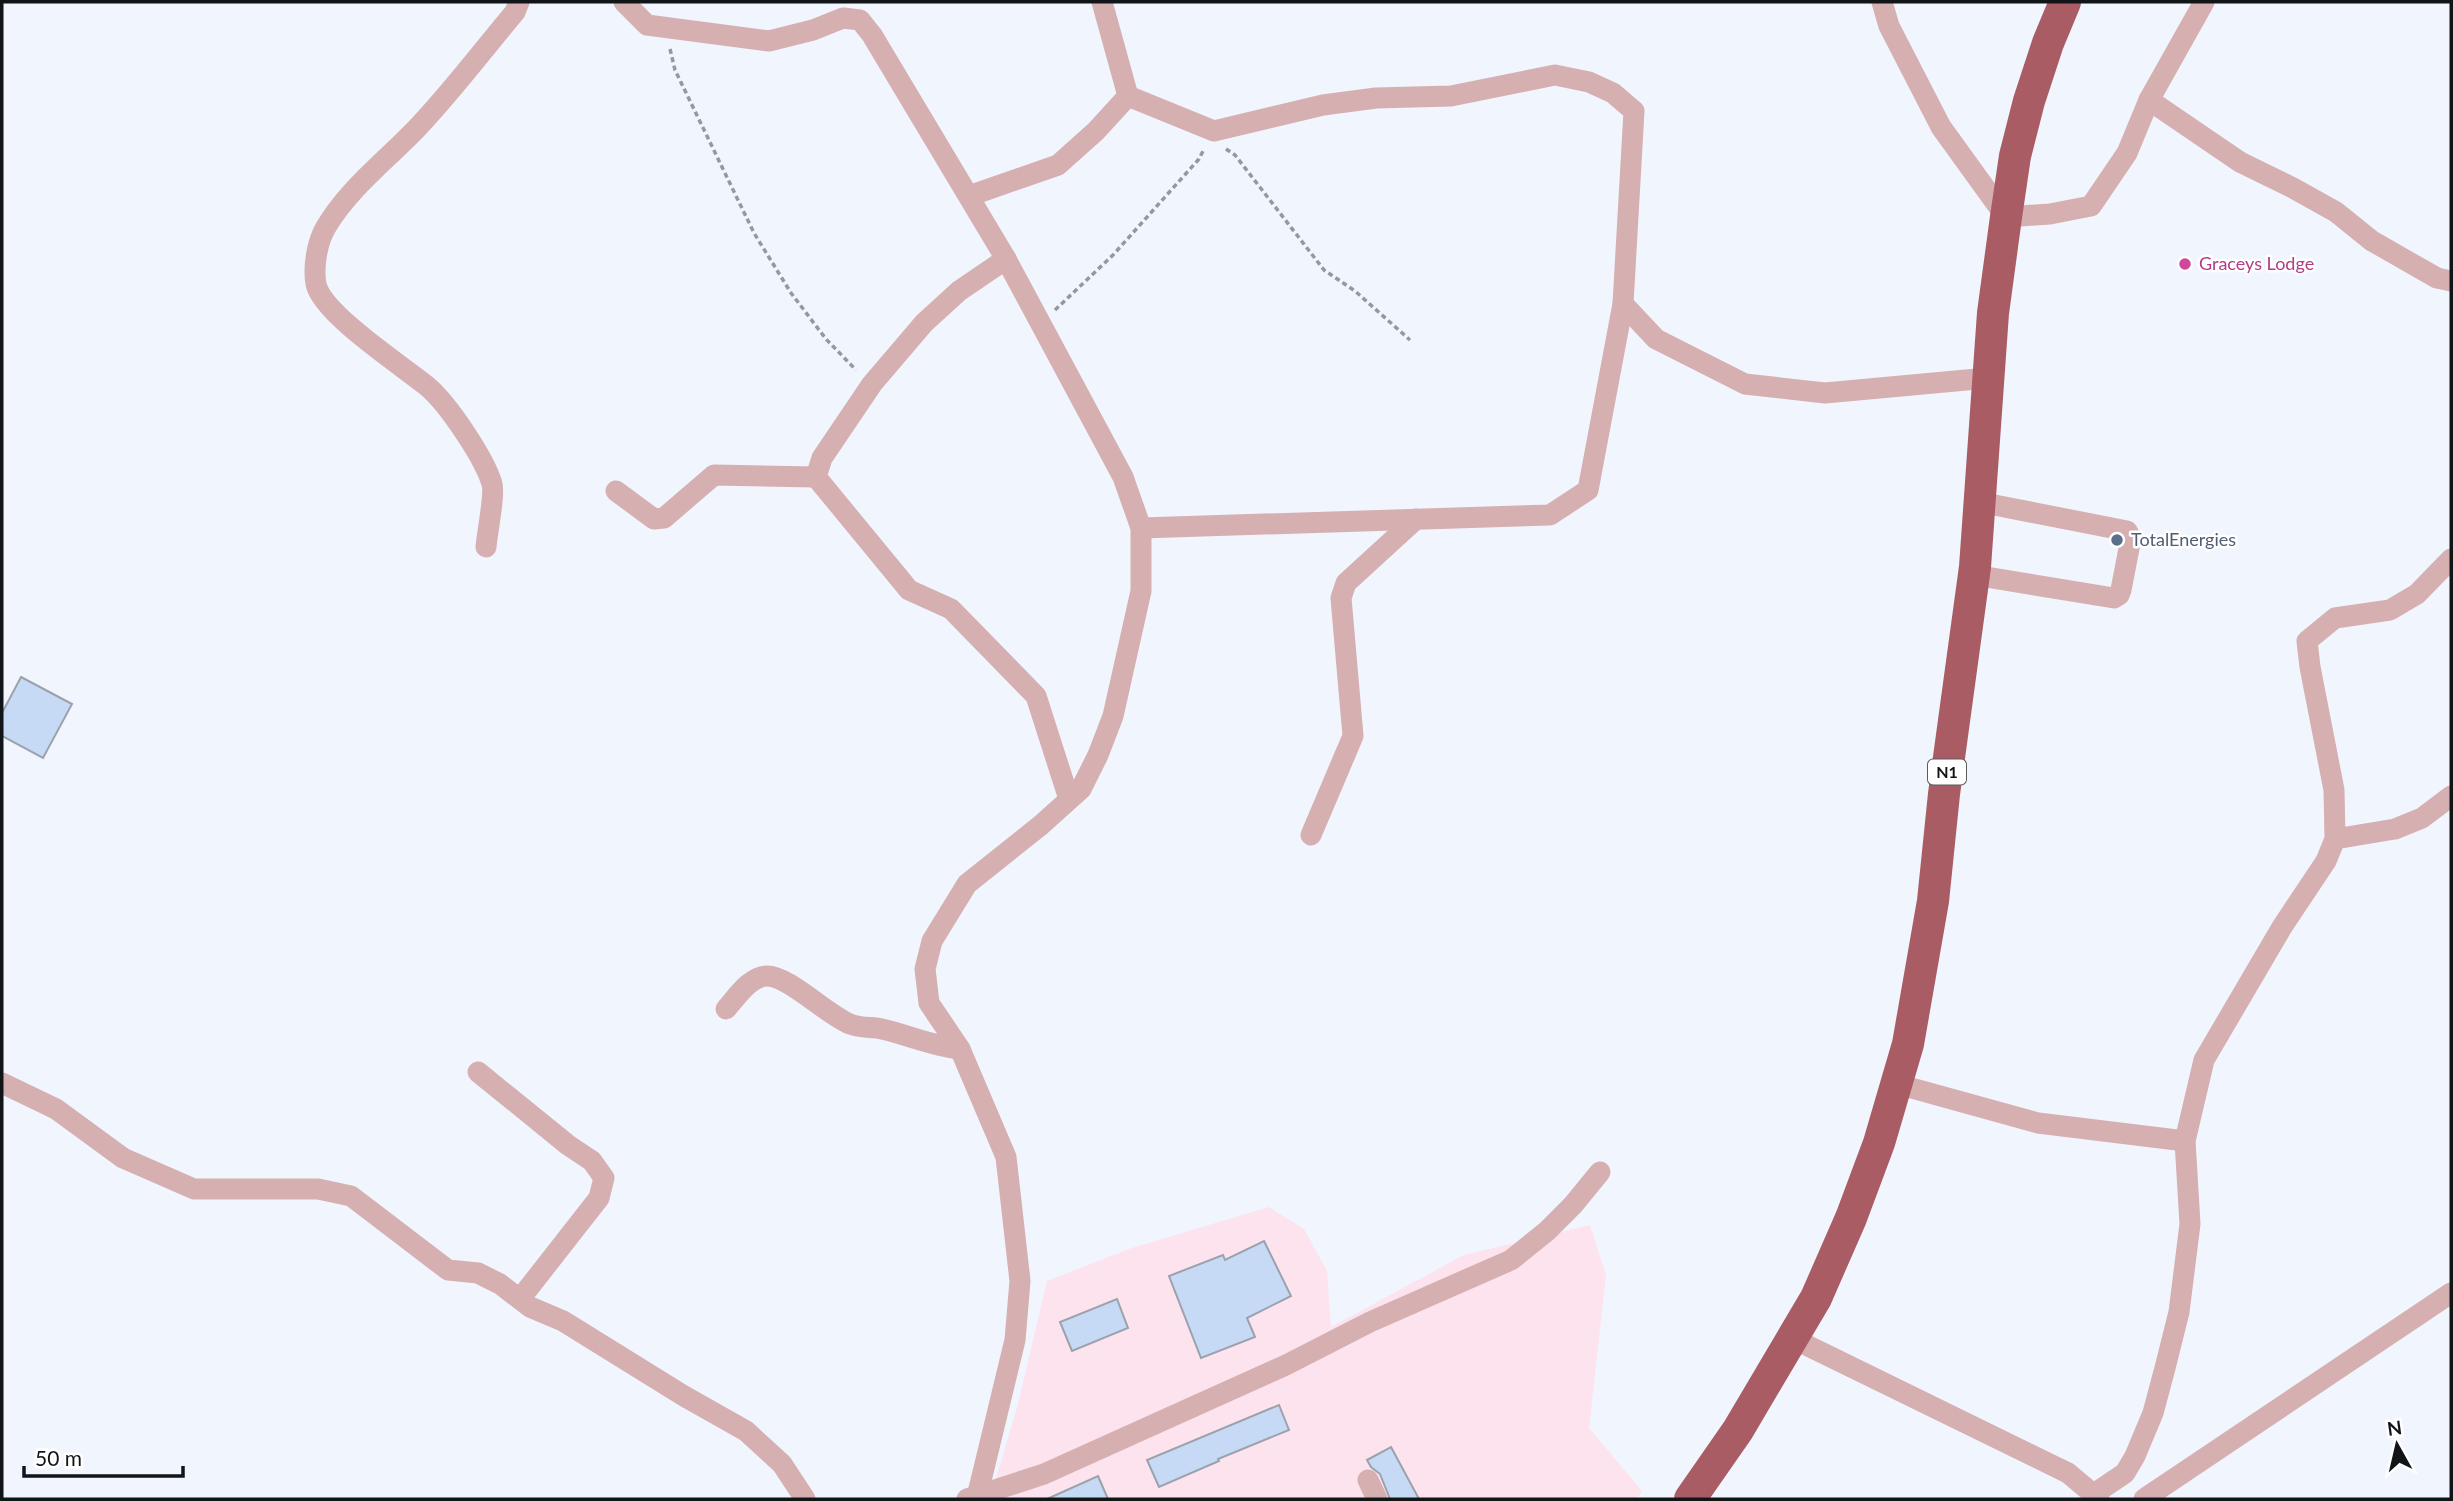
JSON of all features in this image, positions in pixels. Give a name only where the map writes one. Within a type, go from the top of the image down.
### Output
[{"type":"highway","name":"N1","points":[[1690,1499],[1738,1430],[1816,1297],[1851,1218],[1879,1143],[1908,1044],[1934,901],[1944,794],[1973,575],[1993,313],[2015,156],[2029,101],[2065,2]]},
{"type":"street","points":[[486,547],[493,486],[470,440],[429,388],[393,362],[332,310],[316,286],[316,260],[324,230],[343,202],[420,125],[515,12],[519,2]]},
{"type":"street","points":[[624,2],[647,25],[769,41],[843,19],[860,20],[872,35],[1006,259],[1122,478],[1141,528],[1141,591],[1113,716],[1098,755],[1081,789],[967,884],[932,941],[925,969],[929,1003],[960,1049],[1006,1157],[1020,1281],[1015,1339],[972,1498]]},
{"type":"street","points":[[1102,2],[1128,96]]},
{"type":"street","points":[[1882,2],[1889,26],[1941,127],[2006,217],[2050,214],[2091,206],[2127,153],[2148,100],[2204,2]]},
{"type":"street","points":[[1128,96],[1212,134],[1323,105],[1376,98],[1451,96],[1555,75],[1589,82],[1613,93],[1634,111],[1623,304],[1588,490],[1550,515],[1141,528]]},
{"type":"street","points":[[969,196],[1058,165],[1096,131],[1128,96]]},
{"type":"street","points":[[2148,100],[2240,162],[2336,212],[2372,241],[2437,278],[2451,281]]},
{"type":"street","points":[[816,477],[822,458],[871,385],[924,323],[959,291],[1006,259]]},
{"type":"street","points":[[1623,304],[1656,339],[1745,384],[1825,393],[1988,378]]},
{"type":"street","points":[[616,491],[654,519],[664,519],[714,475],[816,477],[909,590],[951,609],[1036,696],[1069,799]]},
{"type":"street","points":[[1973,575],[2114,598],[2121,590],[2131,538],[2127,531],[1979,502]]},
{"type":"street","points":[[1311,835],[1353,736],[1341,598],[1346,583],[1416,519]]},
{"type":"street","points":[[1792,1338],[2068,1473],[2096,1497],[2125,1473],[2153,1413],[2179,1311],[2190,1224],[2185,1141],[2204,1060],[2282,927],[2326,861],[2334,839],[2334,790],[2310,667],[2308,641],[2335,618],[2389,610],[2417,594],[2451,559]]},
{"type":"street","points":[[2334,839],[2395,829],[2422,818],[2451,796]]},
{"type":"street","points":[[726,1009],[752,981],[770,976],[850,1024],[884,1029],[938,1046],[960,1049]]},
{"type":"street","points":[[478,1072],[568,1145],[592,1161],[604,1178],[599,1198],[520,1299]]},
{"type":"street","points":[[2,1083],[56,1109],[123,1158],[194,1189],[318,1189],[351,1196],[448,1270],[478,1273],[500,1284],[530,1307],[563,1321],[746,1431],[782,1464],[805,1499]]},
{"type":"street","points":[[1896,1084],[2038,1123],[2185,1141]]},
{"type":"street","points":[[972,1498],[1044,1474],[1286,1365],[1370,1321],[1510,1260],[1547,1231],[1600,1172]]},
{"type":"street","points":[[2144,1499],[2451,1293]]},
{"type":"path","points":[[664,26],[675,70],[754,233],[792,293],[826,339],[871,385]]},
{"type":"path","points":[[1041,324],[1122,245],[1199,159],[1212,134],[1235,155],[1324,270],[1355,291],[1410,341]]},
{"type":"shaded area","points":[[1269,1207],[1304,1229],[1327,1271],[1331,1327],[1464,1255],[1590,1225],[1606,1275],[1589,1428],[1642,1491],[1637,1499],[990,1499],[1018,1404],[1047,1281],[1132,1248]]},
{"type":"building","points":[[21,677],[72,704],[43,758],[2,736],[2,713]]},
{"type":"building","points":[[1264,1241],[1291,1296],[1247,1318],[1255,1337],[1201,1358],[1169,1276],[1223,1255],[1225,1260]]},
{"type":"building","points":[[1117,1299],[1128,1328],[1072,1351],[1060,1322]]},
{"type":"building","points":[[1279,1405],[1289,1430],[1159,1487],[1147,1460]]},
{"type":"building","points":[[1391,1447],[1419,1499],[1390,1499],[1380,1474],[1367,1460]]},
{"type":"building","points":[[1098,1476],[1108,1499],[1047,1499]]},
{"type":"place","name":"Graceys Lodge","points":[[2185,264]]},
{"type":"place","name":"TotalEnergies","points":[[2117,540]]}]
